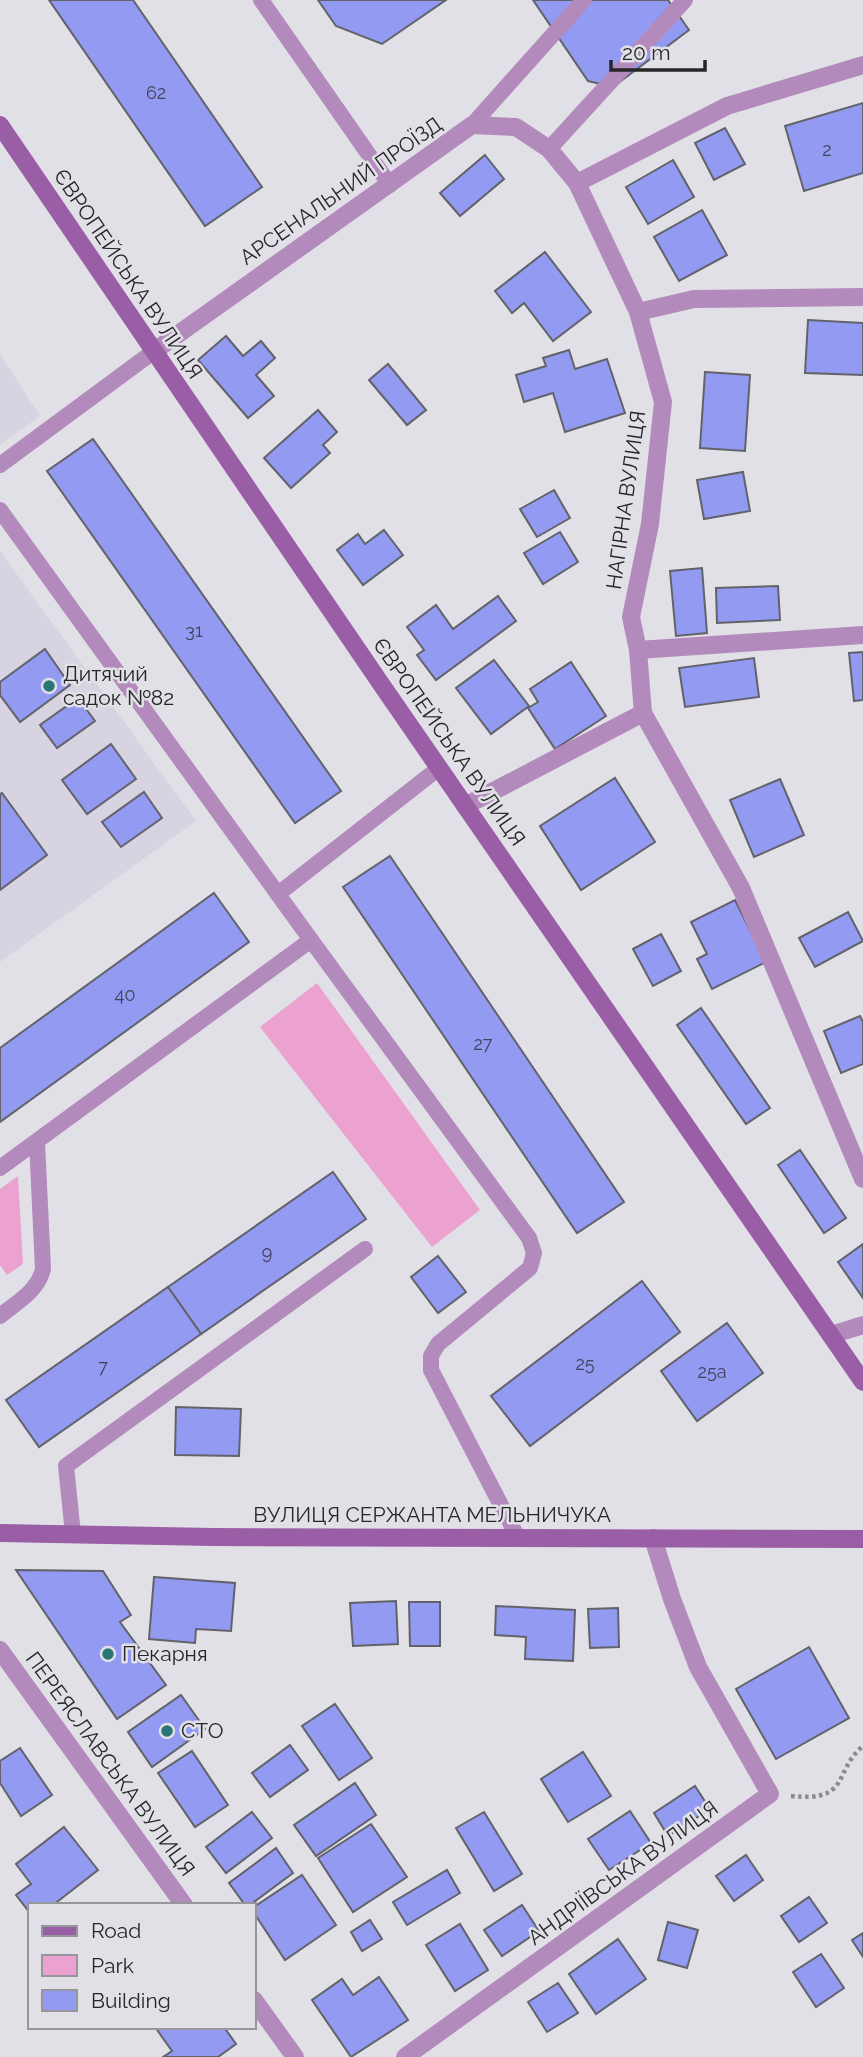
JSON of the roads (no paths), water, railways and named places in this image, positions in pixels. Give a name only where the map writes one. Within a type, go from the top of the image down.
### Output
[{"type":"street","points":[[577,183],[727,106],[863,65]]},
{"type":"street","name":"ЄВРОПЕЙСЬКА ВУЛИЦЯ","points":[[0,125],[153,352],[863,1382]]},
{"type":"street","name":"АРСЕНАЛЬНИЙ ПРОЇЗД","points":[[153,352],[472,125],[516,127],[549,149],[577,183]]},
{"type":"street","name":"НАГІРНА ВУЛИЦЯ","points":[[577,183],[638,312],[663,402],[650,524],[631,617],[638,650],[643,713],[741,888],[863,1179]]},
{"type":"street","points":[[638,312],[694,299],[863,297]]},
{"type":"street","points":[[638,650],[863,635]]},
{"type":"street","points":[[465,806],[643,713]]},
{"type":"street","points":[[831,1335],[863,1325]]},
{"type":"street","name":"ВУЛИЦЯ СЕРЖАНТА МЕЛЬНИЧУКА","points":[[0,1533],[213,1537],[863,1539]]},
{"type":"street","name":"АНДРІЇВСЬКА ВУЛИЦЯ","points":[[405,2057],[770,1794],[698,1667],[672,1599],[653,1538]]},
{"type":"street","name":"ПЕРЕЯСЛАВСЬКА ВУЛИЦЯ","points":[[0,1650],[183,1903]]},
{"type":"street","points":[[256,2003],[295,2057]]},
{"type":"lane","points":[[261,0],[390,185]]},
{"type":"lane","points":[[472,125],[584,0]]},
{"type":"lane","points":[[549,149],[685,0]]},
{"type":"lane","points":[[0,465],[153,352]]},
{"type":"lane","points":[[0,510],[529,1238],[534,1253],[530,1268],[438,1343],[431,1356],[431,1370],[518,1538]]},
{"type":"lane","points":[[278,894],[439,768]]},
{"type":"lane","points":[[0,1168],[311,940]]},
{"type":"lane","points":[[0,1315],[35,1288],[43,1269],[37,1142]]},
{"type":"lane","points":[[73,1534],[66,1466],[365,1249]]},
{"type":"place","name":"Дитячий садок №82","points":[[49,686]]},
{"type":"place","name":"Пекарня","points":[[108,1654]]},
{"type":"place","name":"СТО","points":[[167,1731]]}]
